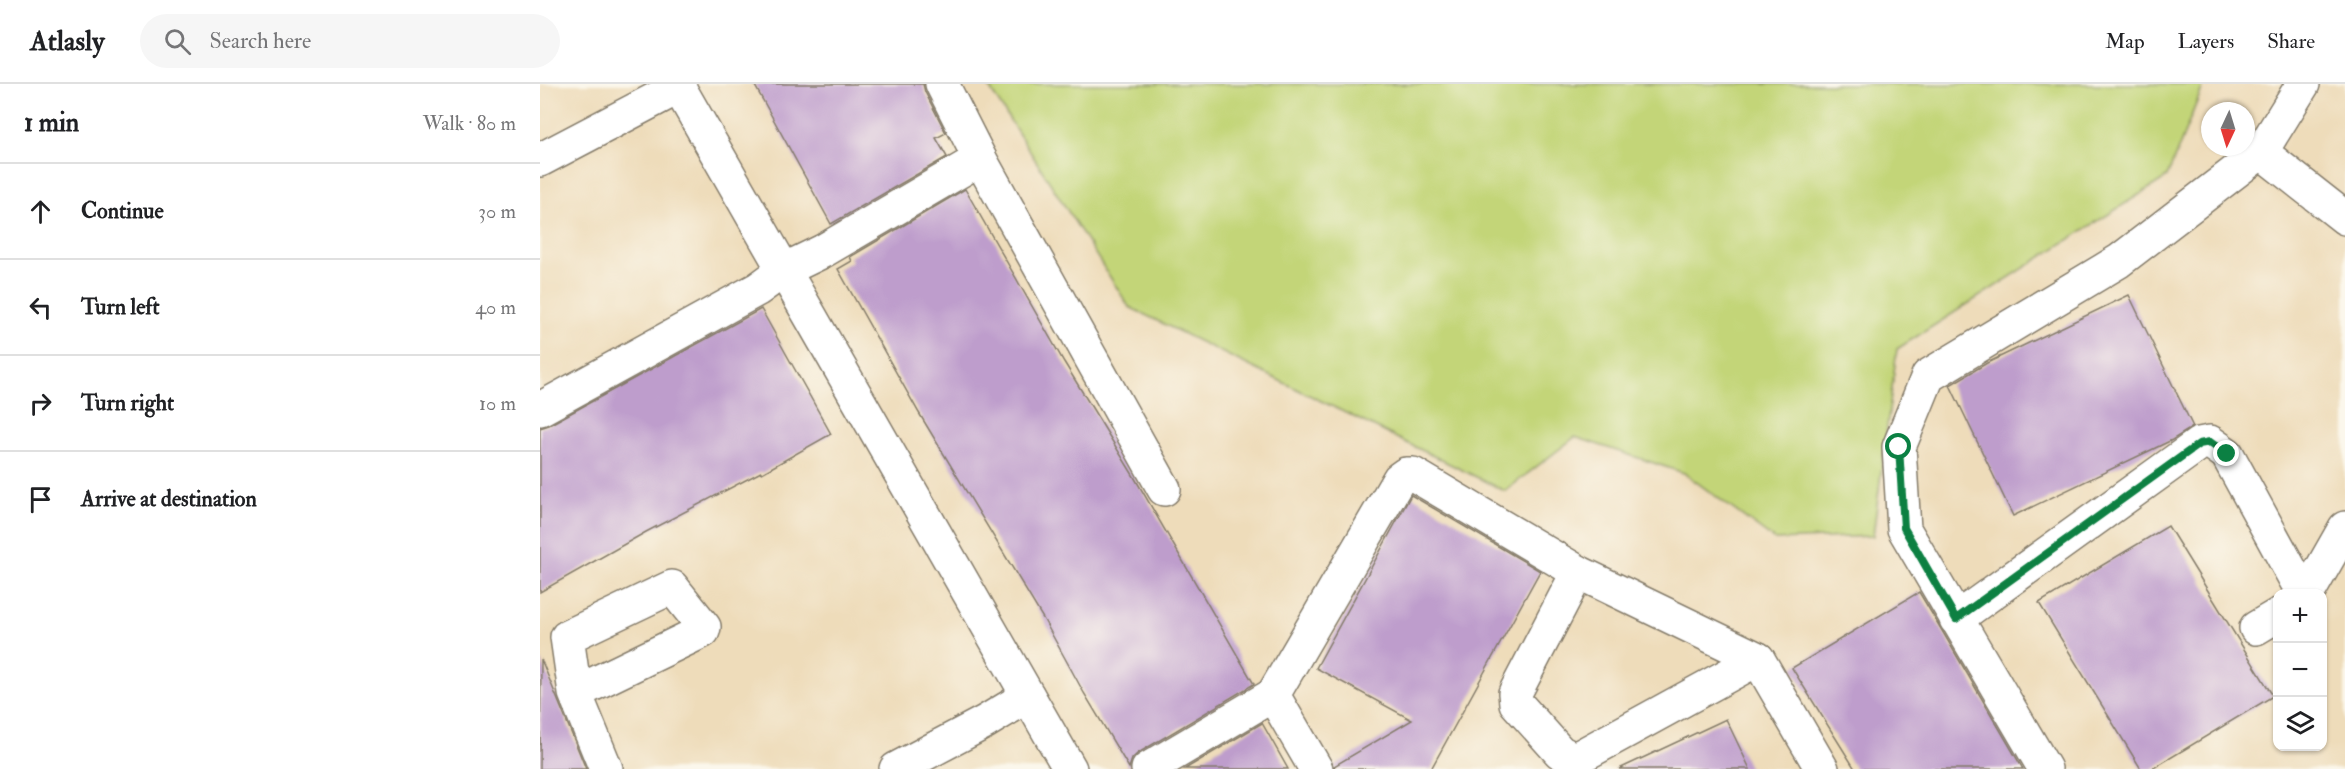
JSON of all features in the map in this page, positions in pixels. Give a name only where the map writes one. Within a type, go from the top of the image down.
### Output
[{"type":"street","points":[[942,84],[980,159],[1164,489]]},
{"type":"street","points":[[2044,769],[1904,528],[1899,447],[1928,376],[2119,261],[2261,152],[2303,84]]},
{"type":"street","points":[[540,160],[678,85],[1070,769]]},
{"type":"street","points":[[2261,152],[2345,218]]},
{"type":"street","points":[[540,409],[758,289],[784,270],[823,251],[980,159]]},
{"type":"street","points":[[1956,619],[2199,444],[2210,442],[2227,454],[2300,589]]},
{"type":"street","points":[[1149,769],[1273,695],[1399,479],[1406,474],[1413,474],[1578,572],[1758,659],[1822,769]]},
{"type":"street","points":[[2311,589],[2345,528]]},
{"type":"street","points":[[1578,572],[1515,693],[1516,703],[1560,752],[1570,757],[1579,757],[1758,659]]},
{"type":"street","points":[[575,693],[606,769]]},
{"type":"street","points":[[1273,695],[1316,769]]},
{"type":"street","points":[[896,769],[985,722],[1028,696]]},
{"type":"green space","points":[[987,84],[2204,84],[2167,177],[1897,349],[1873,536],[1775,540],[1684,473],[1575,437],[1505,491],[1129,307]]},
{"type":"building","points":[[754,84],[923,84],[946,133],[936,138],[947,157],[831,224]]},
{"type":"building","points":[[965,189],[1254,684],[1138,753],[1132,759],[1129,768],[1044,620],[919,413],[838,269],[852,261],[850,257]]},
{"type":"building","points":[[2129,295],[2193,427],[2172,440],[2013,516],[1950,385],[1987,363]]},
{"type":"building","points":[[761,309],[831,434],[762,473],[646,532],[540,592],[540,428]]},
{"type":"building","points":[[1411,495],[1540,571],[1431,769],[1335,769],[1334,766],[1412,720],[1316,668]]},
{"type":"building","points":[[2168,526],[2273,696],[2152,769],[2141,769],[2039,603]]},
{"type":"building","points":[[1919,592],[2023,769],[1855,769],[1792,668]]},
{"type":"building","points":[[541,659],[557,698],[586,769],[540,769]]},
{"type":"building","points":[[1726,719],[1750,769],[1619,769],[1709,727]]},
{"type":"building","points":[[1262,723],[1288,769],[1185,769]]},
{"type":"route","points":[[1899,447],[1904,528],[1956,619],[2199,444],[2210,442],[2227,454]]}]
